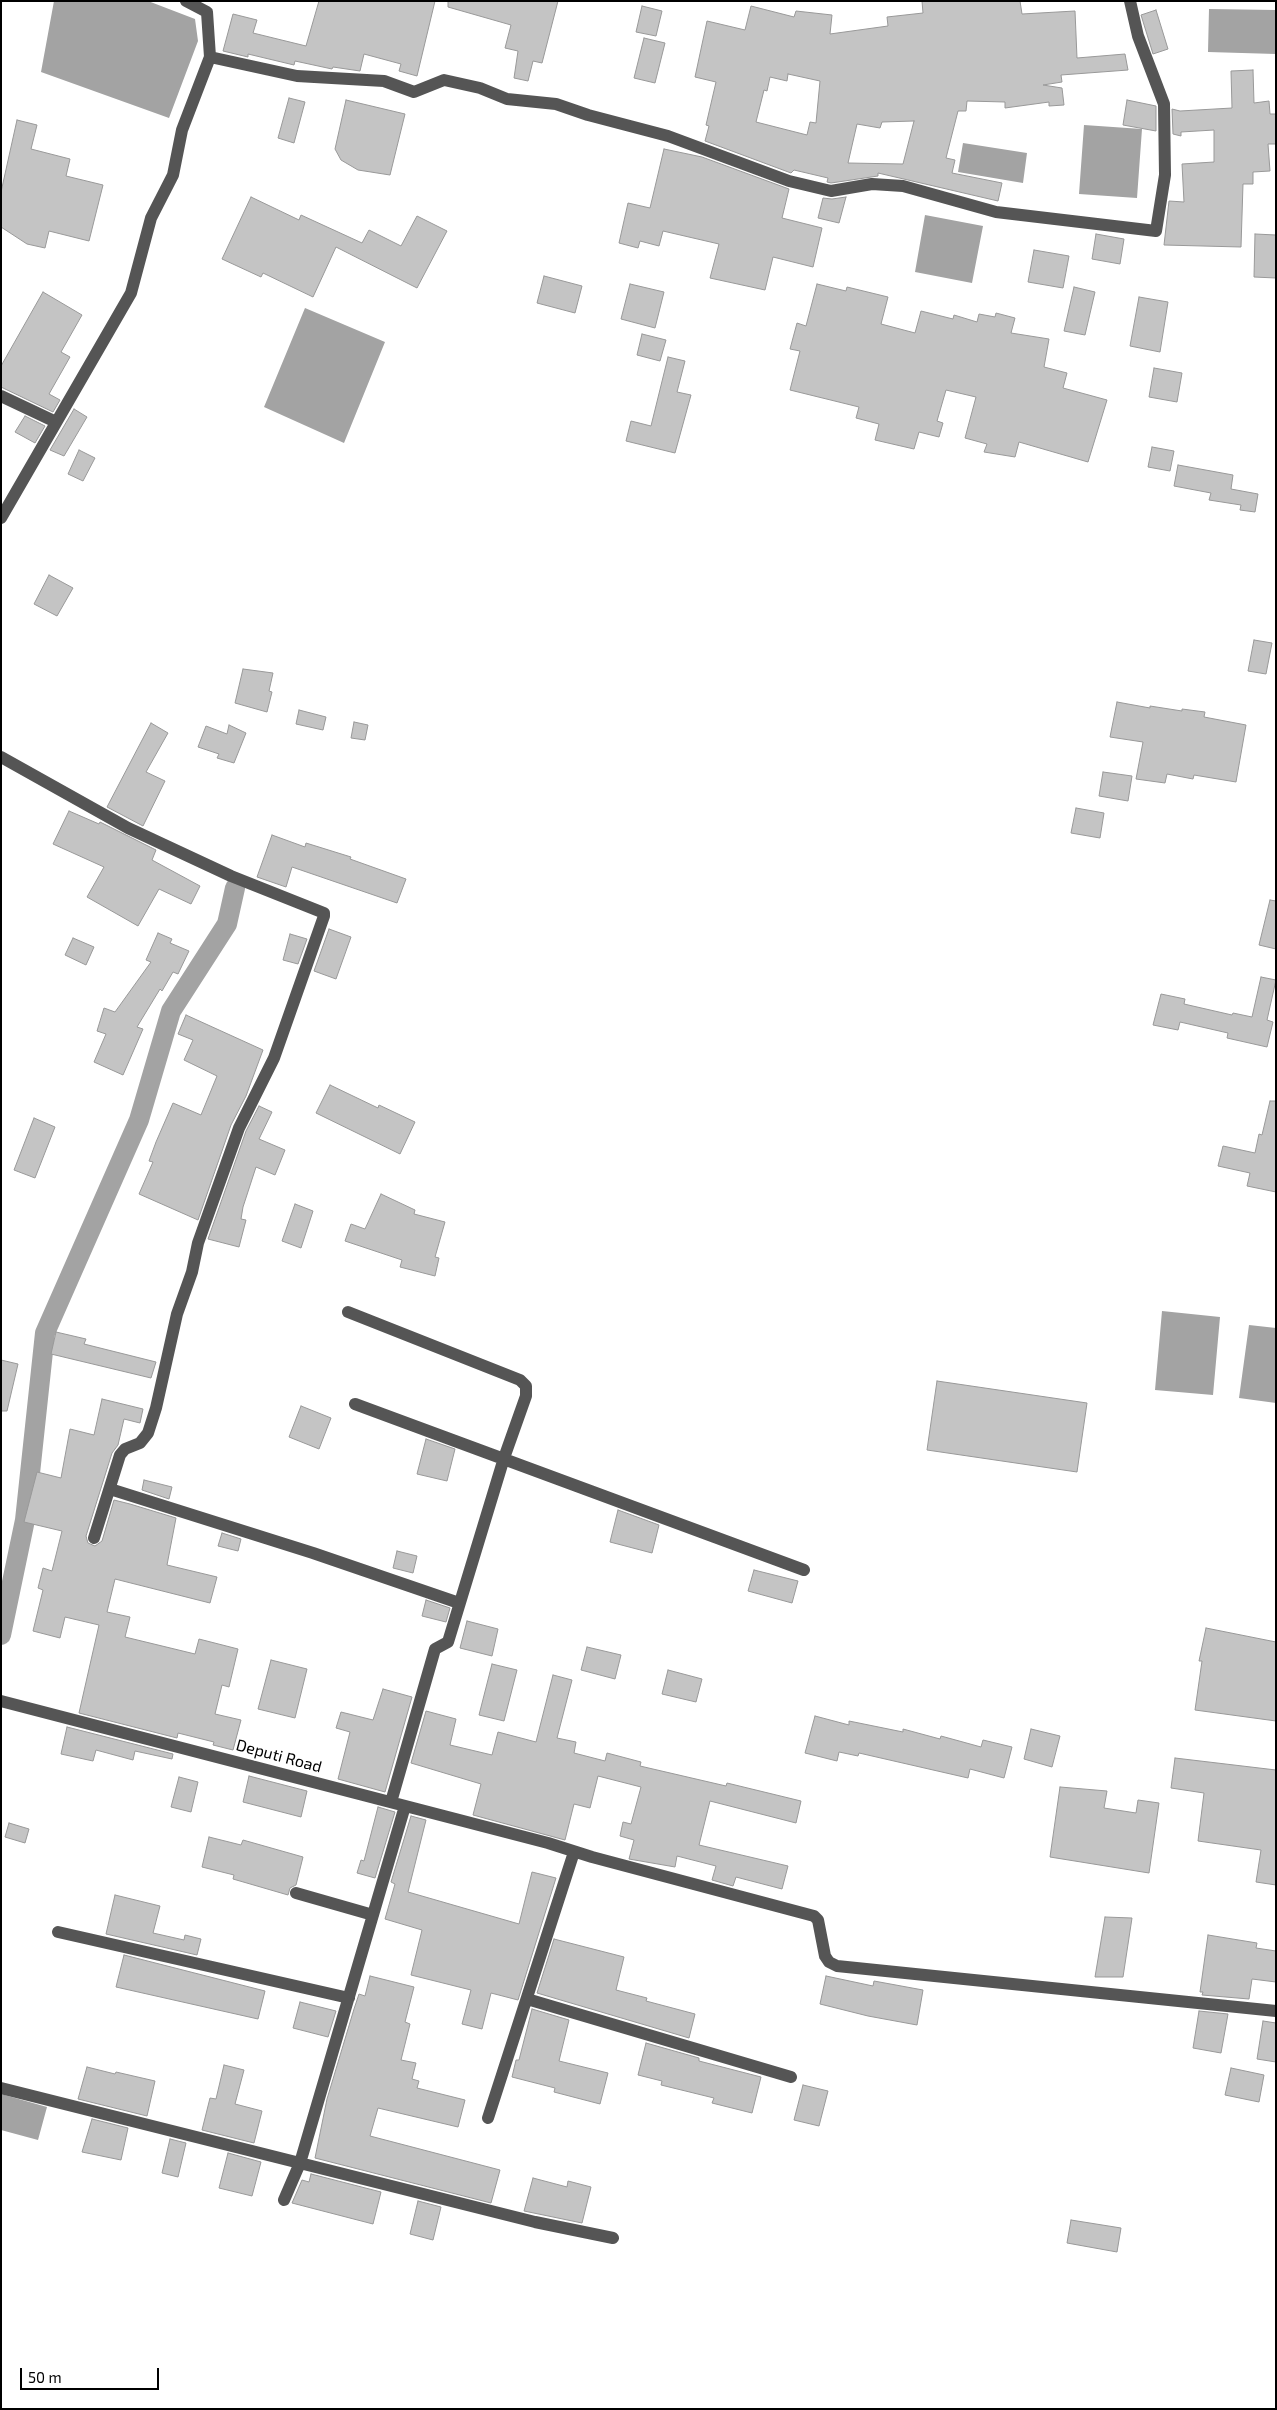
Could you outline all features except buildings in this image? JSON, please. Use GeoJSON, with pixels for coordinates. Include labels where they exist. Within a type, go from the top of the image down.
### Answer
{"type":"FeatureCollection","features":[{"type":"Feature","properties":{"kind":"street"},"geometry":{"type":"LineString","coordinates":[[1,518],[131,293],[151,218],[173,175],[182,130],[210,57],[207,12],[186,1]]}},
{"type":"Feature","properties":{"kind":"street"},"geometry":{"type":"LineString","coordinates":[[210,57],[297,76],[384,82],[414,92],[444,80],[480,88],[507,100],[556,104],[588,115],[668,136],[789,181],[831,192],[872,184],[903,186],[996,212],[1156,231],[1165,175],[1164,104],[1138,36],[1130,1]]}},
{"type":"Feature","properties":{"kind":"street"},"geometry":{"type":"LineString","coordinates":[[1,396],[56,422]]}},
{"type":"Feature","properties":{"kind":"street"},"geometry":{"type":"LineString","coordinates":[[1,757],[128,828],[231,876],[324,913],[274,1058],[239,1128],[198,1244],[192,1272],[177,1314],[156,1408],[148,1433],[140,1443],[125,1449],[120,1455],[110,1488],[105,1496],[94,1538]]}},
{"type":"Feature","properties":{"kind":"street"},"geometry":{"type":"LineString","coordinates":[[348,1312],[520,1380],[526,1386],[526,1396],[504,1458],[448,1642],[435,1650],[391,1802]]}},
{"type":"Feature","properties":{"kind":"street"},"geometry":{"type":"LineString","coordinates":[[355,1404],[804,1570]]}},
{"type":"Feature","properties":{"kind":"street"},"geometry":{"type":"LineString","coordinates":[[110,1488],[313,1553],[459,1603]]}},
{"type":"Feature","properties":{"kind":"street","name":"Deputi Road"},"geometry":{"type":"LineString","coordinates":[[1,1701],[548,1843],[574,1852],[814,1916],[818,1920],[825,1956],[837,1966],[1276,2011]]}},
{"type":"Feature","properties":{"kind":"street"},"geometry":{"type":"LineString","coordinates":[[284,2200],[300,2163],[405,1806]]}},
{"type":"Feature","properties":{"kind":"street"},"geometry":{"type":"LineString","coordinates":[[488,2118],[574,1852]]}},
{"type":"Feature","properties":{"kind":"street"},"geometry":{"type":"LineString","coordinates":[[296,1893],[373,1915]]}},
{"type":"Feature","properties":{"kind":"street"},"geometry":{"type":"LineString","coordinates":[[58,1932],[348,1998]]}},
{"type":"Feature","properties":{"kind":"street"},"geometry":{"type":"LineString","coordinates":[[527,1998],[791,2077]]}},
{"type":"Feature","properties":{"kind":"street"},"geometry":{"type":"LineString","coordinates":[[1,2088],[535,2222],[613,2238]]}},
{"type":"Feature","properties":{"kind":"shaded area"},"geometry":{"type":"Polygon","coordinates":[[[54,1],[148,1],[195,19],[198,41],[169,118],[41,72],[54,1]]]}},
{"type":"Feature","properties":{"kind":"shaded area"},"geometry":{"type":"Polygon","coordinates":[[[1209,9],[1276,10],[1276,54],[1208,52],[1209,9]]]}},
{"type":"Feature","properties":{"kind":"shaded area"},"geometry":{"type":"Polygon","coordinates":[[[1084,125],[1142,129],[1137,198],[1079,194],[1084,125]]]}},
{"type":"Feature","properties":{"kind":"shaded area"},"geometry":{"type":"Polygon","coordinates":[[[963,143],[1027,153],[1023,183],[958,172],[963,143]]]}},
{"type":"Feature","properties":{"kind":"shaded area"},"geometry":{"type":"Polygon","coordinates":[[[925,215],[983,226],[972,283],[915,272],[925,215]]]}},
{"type":"Feature","properties":{"kind":"shaded area"},"geometry":{"type":"Polygon","coordinates":[[[305,308],[385,342],[344,443],[264,407],[305,308]]]}},
{"type":"Feature","properties":{"kind":"shaded area"},"geometry":{"type":"Polygon","coordinates":[[[1162,1311],[1220,1317],[1213,1395],[1155,1390],[1162,1311]]]}},
{"type":"Feature","properties":{"kind":"shaded area"},"geometry":{"type":"Polygon","coordinates":[[[1249,1325],[1276,1328],[1276,1403],[1239,1398],[1249,1325]]]}},
{"type":"Feature","properties":{"kind":"shaded area"},"geometry":{"type":"Polygon","coordinates":[[[1,2094],[47,2107],[38,2140],[1,2130],[1,2094]]]}},
{"type":"Feature","properties":{"kind":"waterway"},"geometry":{"type":"LineString","coordinates":[[1,1635],[25,1520],[45,1333],[139,1120],[171,1011],[227,924],[235,888]]}}]}
